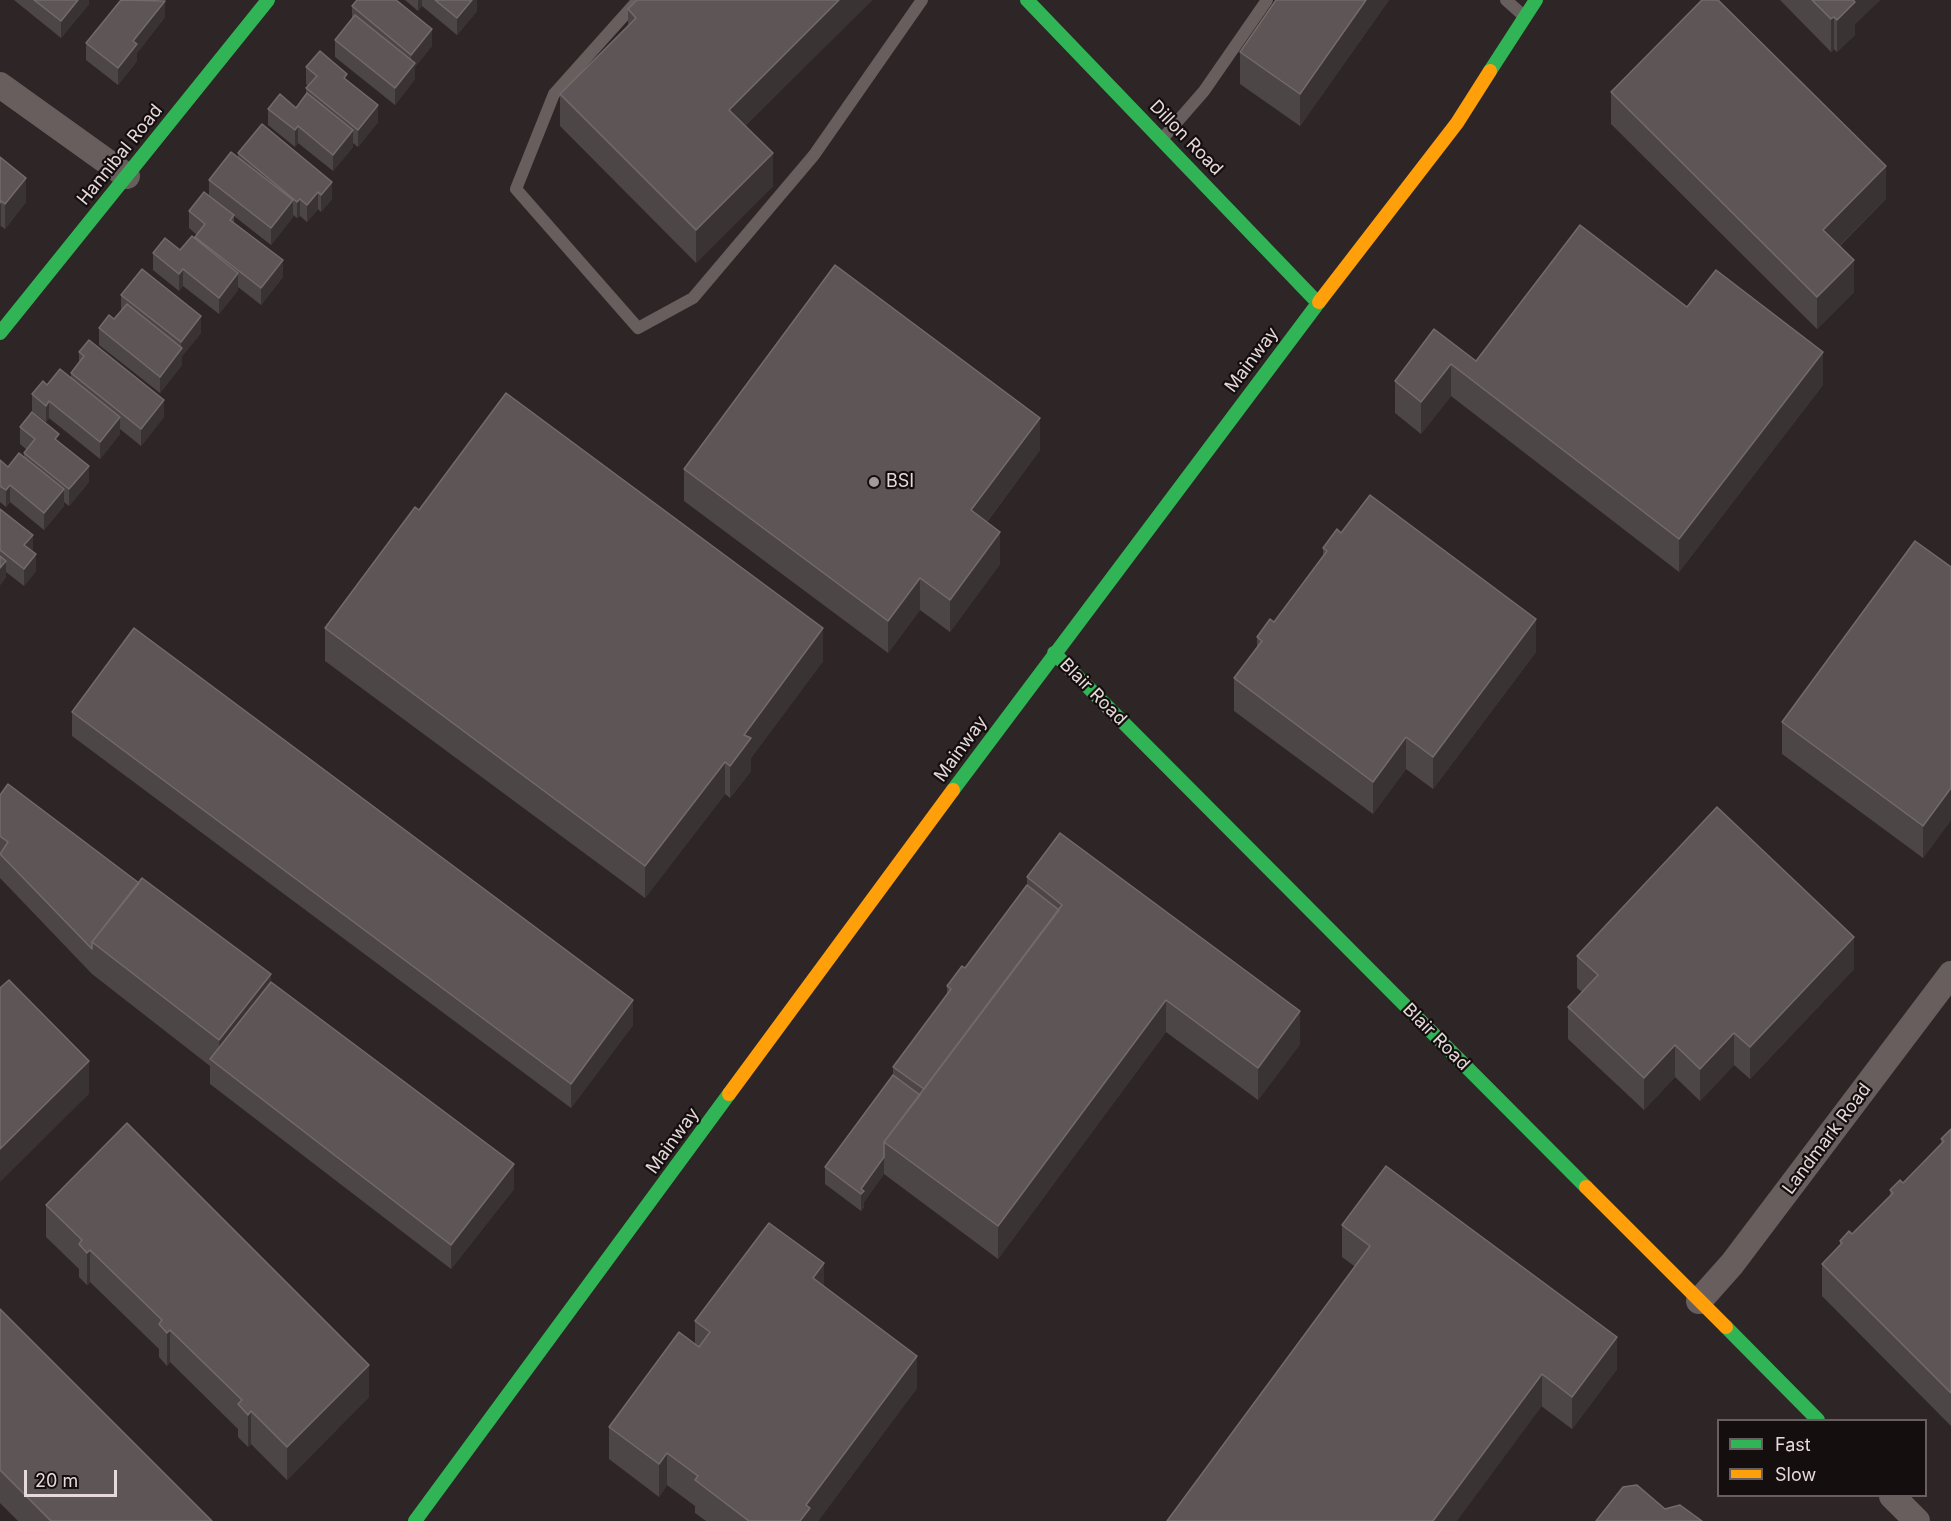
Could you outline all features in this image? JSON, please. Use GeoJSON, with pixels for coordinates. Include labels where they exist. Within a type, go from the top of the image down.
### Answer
{"type":"FeatureCollection","features":[{"type":"Feature","properties":{"kind":"street","name":"Hannibal Road"},"geometry":{"type":"LineString","coordinates":[[0,333],[268,0]]}},
{"type":"Feature","properties":{"kind":"street","name":"Dillon Road"},"geometry":{"type":"LineString","coordinates":[[1027,0],[1318,303]]}},
{"type":"Feature","properties":{"kind":"street","name":"Mainway"},"geometry":{"type":"LineString","coordinates":[[415,1521],[1054,653],[1457,123],[1536,0]]}},
{"type":"Feature","properties":{"kind":"street"},"geometry":{"type":"LineString","coordinates":[[0,85],[127,176]]}},
{"type":"Feature","properties":{"kind":"street","name":"Blair Road"},"geometry":{"type":"LineString","coordinates":[[1054,653],[1817,1419]]}},
{"type":"Feature","properties":{"kind":"street","name":"Landmark Road"},"geometry":{"type":"LineString","coordinates":[[1699,1301],[1732,1264],[1951,974]]}},
{"type":"Feature","properties":{"kind":"street"},"geometry":{"type":"LineString","coordinates":[[1893,1497],[1917,1521]]}},
{"type":"Feature","properties":{"kind":"lane"},"geometry":{"type":"LineString","coordinates":[[638,0],[554,94],[516,189],[638,328],[693,298],[813,155],[922,0]]}},
{"type":"Feature","properties":{"kind":"lane"},"geometry":{"type":"LineString","coordinates":[[1162,139],[1203,91],[1268,0]]}},
{"type":"Feature","properties":{"kind":"lane"},"geometry":{"type":"LineString","coordinates":[[1506,0],[1525,17]]}},
{"type":"Feature","properties":{"kind":"building"},"geometry":{"type":"Polygon","coordinates":[[[34,0],[78,0],[61,21],[34,0]]]}},
{"type":"Feature","properties":{"kind":"building"},"geometry":{"type":"Polygon","coordinates":[[[121,0],[165,1],[133,41],[137,44],[118,68],[86,43],[121,0]]]}},
{"type":"Feature","properties":{"kind":"building"},"geometry":{"type":"Polygon","coordinates":[[[357,0],[396,0],[432,29],[411,55],[352,6],[357,0]]]}},
{"type":"Feature","properties":{"kind":"building"},"geometry":{"type":"Polygon","coordinates":[[[435,0],[472,0],[457,18],[435,0]]]}},
{"type":"Feature","properties":{"kind":"building"},"geometry":{"type":"Polygon","coordinates":[[[637,0],[839,0],[729,110],[773,153],[696,230],[560,94],[636,18],[628,9],[637,0]]]}},
{"type":"Feature","properties":{"kind":"building"},"geometry":{"type":"Polygon","coordinates":[[[1276,0],[1366,0],[1300,94],[1240,52],[1276,0]]]}},
{"type":"Feature","properties":{"kind":"building"},"geometry":{"type":"Polygon","coordinates":[[[1702,0],[1718,0],[1886,166],[1823,230],[1854,260],[1817,297],[1611,92],[1702,0]]]}},
{"type":"Feature","properties":{"kind":"building"},"geometry":{"type":"Polygon","coordinates":[[[1812,0],[1853,0],[1855,2],[1837,20],[1834,17],[1831,19],[1812,0]]]}},
{"type":"Feature","properties":{"kind":"building"},"geometry":{"type":"Polygon","coordinates":[[[355,15],[415,63],[395,88],[335,40],[355,15]]]}},
{"type":"Feature","properties":{"kind":"building"},"geometry":{"type":"Polygon","coordinates":[[[320,51],[347,74],[344,78],[378,105],[358,130],[306,88],[317,76],[306,67],[320,51]]]}},
{"type":"Feature","properties":{"kind":"building"},"geometry":{"type":"Polygon","coordinates":[[[307,93],[353,130],[333,155],[298,126],[295,130],[268,109],[280,94],[296,108],[307,93]]]}},
{"type":"Feature","properties":{"kind":"building"},"geometry":{"type":"Polygon","coordinates":[[[262,124],[332,182],[321,195],[318,192],[307,205],[300,199],[297,202],[238,153],[262,124]]]}},
{"type":"Feature","properties":{"kind":"building"},"geometry":{"type":"Polygon","coordinates":[[[231,152],[293,200],[271,228],[209,180],[231,152]]]}},
{"type":"Feature","properties":{"kind":"building"},"geometry":{"type":"Polygon","coordinates":[[[0,157],[26,178],[5,204],[1,201],[0,203],[0,157]]]}},
{"type":"Feature","properties":{"kind":"building"},"geometry":{"type":"Polygon","coordinates":[[[204,192],[234,215],[230,220],[283,260],[261,288],[195,237],[205,224],[189,211],[204,192]]]}},
{"type":"Feature","properties":{"kind":"building"},"geometry":{"type":"Polygon","coordinates":[[[1580,225],[1687,307],[1716,270],[1823,352],[1679,539],[1451,364],[1421,402],[1395,381],[1434,329],[1476,361],[1580,225]]]}},
{"type":"Feature","properties":{"kind":"building"},"geometry":{"type":"Polygon","coordinates":[[[192,236],[238,273],[219,298],[183,269],[179,274],[153,253],[165,238],[180,250],[192,236]]]}},
{"type":"Feature","properties":{"kind":"building"},"geometry":{"type":"Polygon","coordinates":[[[835,265],[1040,418],[971,510],[1000,532],[950,600],[920,578],[888,621],[684,469],[835,265]]]}},
{"type":"Feature","properties":{"kind":"building"},"geometry":{"type":"Polygon","coordinates":[[[142,269],[201,316],[181,342],[121,295],[142,269]]]}},
{"type":"Feature","properties":{"kind":"building"},"geometry":{"type":"Polygon","coordinates":[[[127,304],[182,348],[160,377],[99,328],[109,315],[114,319],[127,304]]]}},
{"type":"Feature","properties":{"kind":"building"},"geometry":{"type":"Polygon","coordinates":[[[89,340],[164,400],[141,429],[71,373],[84,356],[79,352],[89,340]]]}},
{"type":"Feature","properties":{"kind":"building"},"geometry":{"type":"Polygon","coordinates":[[[60,369],[120,417],[100,442],[49,401],[46,406],[32,394],[43,381],[47,385],[60,369]]]}},
{"type":"Feature","properties":{"kind":"building"},"geometry":{"type":"Polygon","coordinates":[[[506,393],[823,628],[744,735],[751,738],[730,766],[725,762],[645,866],[325,628],[415,507],[419,510],[506,393]]]}},
{"type":"Feature","properties":{"kind":"building"},"geometry":{"type":"Polygon","coordinates":[[[32,412],[59,434],[55,439],[89,466],[69,489],[24,453],[35,439],[20,427],[32,412]]]}},
{"type":"Feature","properties":{"kind":"building"},"geometry":{"type":"Polygon","coordinates":[[[19,453],[64,489],[44,513],[10,485],[6,490],[0,486],[0,460],[8,467],[19,453]]]}},
{"type":"Feature","properties":{"kind":"building"},"geometry":{"type":"Polygon","coordinates":[[[1370,495],[1536,619],[1433,757],[1406,737],[1373,782],[1234,678],[1262,641],[1257,637],[1270,619],[1274,622],[1327,551],[1323,548],[1337,529],[1341,533],[1370,495]]]}},
{"type":"Feature","properties":{"kind":"building"},"geometry":{"type":"Polygon","coordinates":[[[0,509],[33,535],[24,545],[36,554],[24,569],[0,550],[0,509]]]}},
{"type":"Feature","properties":{"kind":"building"},"geometry":{"type":"Polygon","coordinates":[[[1915,541],[1951,567],[1951,788],[1923,826],[1782,722],[1915,541]]]}},
{"type":"Feature","properties":{"kind":"building"},"geometry":{"type":"Polygon","coordinates":[[[0,556],[6,561],[0,568],[0,556]]]}},
{"type":"Feature","properties":{"kind":"building"},"geometry":{"type":"Polygon","coordinates":[[[134,628],[633,1000],[571,1084],[72,712],[134,628]]]}},
{"type":"Feature","properties":{"kind":"building"},"geometry":{"type":"Polygon","coordinates":[[[8,784],[139,883],[92,942],[92,949],[0,854],[8,842],[0,836],[0,795],[8,784]]]}},
{"type":"Feature","properties":{"kind":"building"},"geometry":{"type":"Polygon","coordinates":[[[1717,807],[1854,937],[1750,1047],[1734,1033],[1700,1069],[1675,1045],[1644,1078],[1568,1007],[1598,975],[1577,956],[1717,807]]]}},
{"type":"Feature","properties":{"kind":"building"},"geometry":{"type":"Polygon","coordinates":[[[1060,833],[1300,1011],[1258,1068],[1166,1000],[998,1226],[884,1142],[1062,905],[1027,877],[1060,833]]]}},
{"type":"Feature","properties":{"kind":"building"},"geometry":{"type":"Polygon","coordinates":[[[142,878],[271,974],[219,1040],[92,942],[142,878]]]}},
{"type":"Feature","properties":{"kind":"building"},"geometry":{"type":"Polygon","coordinates":[[[1027,885],[1059,910],[924,1089],[893,1067],[951,989],[947,986],[962,966],[965,968],[1027,885]]]}},
{"type":"Feature","properties":{"kind":"building"},"geometry":{"type":"Polygon","coordinates":[[[9,980],[89,1061],[0,1149],[0,988],[9,980]]]}},
{"type":"Feature","properties":{"kind":"building"},"geometry":{"type":"Polygon","coordinates":[[[271,982],[514,1164],[451,1245],[210,1059],[271,982]]]}},
{"type":"Feature","properties":{"kind":"building"},"geometry":{"type":"Polygon","coordinates":[[[893,1075],[920,1095],[884,1142],[884,1157],[861,1189],[864,1191],[861,1194],[825,1167],[893,1075]]]}},
{"type":"Feature","properties":{"kind":"building"},"geometry":{"type":"Polygon","coordinates":[[[127,1123],[369,1365],[287,1447],[251,1411],[248,1415],[238,1404],[242,1400],[170,1330],[167,1333],[159,1324],[162,1320],[90,1250],[87,1253],[79,1244],[82,1240],[46,1205],[127,1123]]]}},
{"type":"Feature","properties":{"kind":"building"},"geometry":{"type":"Polygon","coordinates":[[[1951,1129],[1951,1393],[1822,1264],[1842,1243],[1840,1241],[1849,1231],[1852,1234],[1893,1193],[1890,1190],[1900,1180],[1903,1183],[1944,1141],[1941,1139],[1951,1129]]]}},
{"type":"Feature","properties":{"kind":"building"},"geometry":{"type":"Polygon","coordinates":[[[1386,1166],[1617,1337],[1572,1397],[1542,1374],[1433,1521],[1167,1521],[1370,1246],[1342,1225],[1386,1166]]]}},
{"type":"Feature","properties":{"kind":"building"},"geometry":{"type":"Polygon","coordinates":[[[769,1223],[824,1263],[813,1278],[917,1356],[806,1505],[810,1508],[800,1521],[749,1521],[695,1480],[698,1476],[667,1453],[659,1464],[609,1427],[679,1332],[699,1347],[710,1332],[695,1321],[769,1223]]]}},
{"type":"Feature","properties":{"kind":"building"},"geometry":{"type":"Polygon","coordinates":[[[0,1309],[212,1521],[51,1521],[0,1470],[0,1309]]]}},
{"type":"Feature","properties":{"kind":"building"},"geometry":{"type":"Polygon","coordinates":[[[1637,1485],[1665,1509],[1680,1505],[1702,1521],[1596,1521],[1623,1487],[1637,1485]]]}},
{"type":"Feature","properties":{"kind":"traffic: fast"},"geometry":{"type":"LineString","coordinates":[[0,333],[268,0]]}},
{"type":"Feature","properties":{"kind":"traffic: fast"},"geometry":{"type":"LineString","coordinates":[[1027,0],[1318,303]]}},
{"type":"Feature","properties":{"kind":"traffic: fast"},"geometry":{"type":"LineString","coordinates":[[1490,71],[1536,0]]}},
{"type":"Feature","properties":{"kind":"traffic: fast"},"geometry":{"type":"LineString","coordinates":[[953,790],[1319,302]]}},
{"type":"Feature","properties":{"kind":"traffic: fast"},"geometry":{"type":"LineString","coordinates":[[1054,653],[1586,1187]]}},
{"type":"Feature","properties":{"kind":"traffic: fast"},"geometry":{"type":"LineString","coordinates":[[415,1521],[729,1094]]}},
{"type":"Feature","properties":{"kind":"traffic: fast"},"geometry":{"type":"LineString","coordinates":[[1726,1327],[1817,1419]]}},
{"type":"Feature","properties":{"kind":"traffic: slow"},"geometry":{"type":"LineString","coordinates":[[1319,302],[1457,123],[1490,71]]}},
{"type":"Feature","properties":{"kind":"traffic: slow"},"geometry":{"type":"LineString","coordinates":[[729,1094],[953,790]]}},
{"type":"Feature","properties":{"kind":"traffic: slow"},"geometry":{"type":"LineString","coordinates":[[1586,1187],[1726,1327]]}},
{"type":"Feature","properties":{"kind":"place","name":"BSI"},"geometry":{"type":"Point","coordinates":[874,482]}}]}
